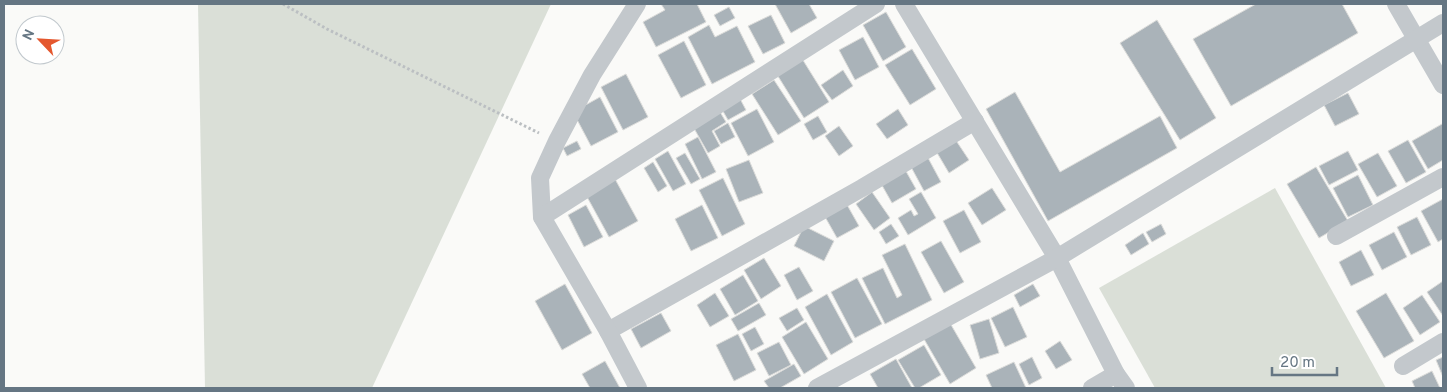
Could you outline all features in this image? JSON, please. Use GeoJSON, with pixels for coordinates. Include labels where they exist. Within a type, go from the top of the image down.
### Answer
{"type":"FeatureCollection","features":[{"type":"Feature","properties":{"kind":"street"},"geometry":{"type":"LineString","coordinates":[[637,4],[592,75],[540,178],[542,217],[608,331],[638,388]]}},
{"type":"Feature","properties":{"kind":"street"},"geometry":{"type":"LineString","coordinates":[[542,217],[876,4]]}},
{"type":"Feature","properties":{"kind":"street"},"geometry":{"type":"LineString","coordinates":[[904,4],[1057,258],[1121,381],[1092,388]]}},
{"type":"Feature","properties":{"kind":"street"},"geometry":{"type":"LineString","coordinates":[[1396,4],[1443,85]]}},
{"type":"Feature","properties":{"kind":"street"},"geometry":{"type":"LineString","coordinates":[[816,388],[1057,258],[1443,23]]}},
{"type":"Feature","properties":{"kind":"street"},"geometry":{"type":"LineString","coordinates":[[608,331],[862,188],[975,121]]}},
{"type":"Feature","properties":{"kind":"street"},"geometry":{"type":"LineString","coordinates":[[1336,236],[1443,177]]}},
{"type":"Feature","properties":{"kind":"street"},"geometry":{"type":"LineString","coordinates":[[1402,366],[1443,342]]}},
{"type":"Feature","properties":{"kind":"path"},"geometry":{"type":"LineString","coordinates":[[283,4],[327,29],[557,141]]}},
{"type":"Feature","properties":{"kind":"shaded area"},"geometry":{"type":"Polygon","coordinates":[[[198,4],[551,4],[372,388],[205,388],[198,4]]]}},
{"type":"Feature","properties":{"kind":"shaded area"},"geometry":{"type":"Polygon","coordinates":[[[1275,188],[1386,388],[1155,388],[1099,288],[1275,188]]]}},
{"type":"Feature","properties":{"kind":"building"},"geometry":{"type":"Polygon","coordinates":[[[661,4],[697,4],[706,22],[656,47],[643,22],[665,10],[661,4]]]}},
{"type":"Feature","properties":{"kind":"building"},"geometry":{"type":"Polygon","coordinates":[[[775,4],[809,4],[817,18],[791,33],[775,4]]]}},
{"type":"Feature","properties":{"kind":"building"},"geometry":{"type":"Polygon","coordinates":[[[1256,4],[1342,4],[1358,33],[1231,106],[1193,39],[1256,4]]]}},
{"type":"Feature","properties":{"kind":"building"},"geometry":{"type":"Polygon","coordinates":[[[729,7],[735,18],[720,26],[714,15],[729,7]]]}},
{"type":"Feature","properties":{"kind":"building"},"geometry":{"type":"Polygon","coordinates":[[[886,12],[906,47],[883,61],[863,25],[886,12]]]}},
{"type":"Feature","properties":{"kind":"building"},"geometry":{"type":"Polygon","coordinates":[[[771,15],[785,43],[763,54],[748,26],[771,15]]]}},
{"type":"Feature","properties":{"kind":"building"},"geometry":{"type":"Polygon","coordinates":[[[1157,20],[1216,118],[1180,140],[1120,43],[1157,20]]]}},
{"type":"Feature","properties":{"kind":"building"},"geometry":{"type":"Polygon","coordinates":[[[709,25],[715,37],[737,26],[755,62],[712,84],[688,37],[709,25]]]}},
{"type":"Feature","properties":{"kind":"building"},"geometry":{"type":"Polygon","coordinates":[[[863,37],[879,67],[855,80],[839,50],[863,37]]]}},
{"type":"Feature","properties":{"kind":"building"},"geometry":{"type":"Polygon","coordinates":[[[684,41],[706,85],[681,98],[658,55],[684,41]]]}},
{"type":"Feature","properties":{"kind":"building"},"geometry":{"type":"Polygon","coordinates":[[[912,49],[936,89],[910,105],[885,65],[912,49]]]}},
{"type":"Feature","properties":{"kind":"building"},"geometry":{"type":"Polygon","coordinates":[[[801,57],[829,102],[804,118],[776,73],[801,57]]]}},
{"type":"Feature","properties":{"kind":"building"},"geometry":{"type":"Polygon","coordinates":[[[843,70],[853,86],[832,100],[821,85],[843,70]]]}},
{"type":"Feature","properties":{"kind":"building"},"geometry":{"type":"Polygon","coordinates":[[[626,74],[648,117],[623,130],[601,87],[626,74]]]}},
{"type":"Feature","properties":{"kind":"building"},"geometry":{"type":"Polygon","coordinates":[[[774,80],[801,121],[778,135],[752,94],[774,80]]]}},
{"type":"Feature","properties":{"kind":"building"},"geometry":{"type":"Polygon","coordinates":[[[1015,92],[1060,172],[1160,116],[1177,148],[1048,221],[986,109],[1015,92]]]}},
{"type":"Feature","properties":{"kind":"building"},"geometry":{"type":"Polygon","coordinates":[[[1348,93],[1359,114],[1335,126],[1324,105],[1348,93]]]}},
{"type":"Feature","properties":{"kind":"building"},"geometry":{"type":"Polygon","coordinates":[[[738,95],[746,110],[728,120],[720,106],[738,95]]]}},
{"type":"Feature","properties":{"kind":"building"},"geometry":{"type":"Polygon","coordinates":[[[600,97],[618,132],[591,146],[573,112],[600,97]]]}},
{"type":"Feature","properties":{"kind":"building"},"geometry":{"type":"Polygon","coordinates":[[[717,107],[726,122],[712,131],[720,146],[708,153],[691,123],[717,107]]]}},
{"type":"Feature","properties":{"kind":"building"},"geometry":{"type":"Polygon","coordinates":[[[757,109],[774,142],[748,156],[731,123],[757,109]]]}},
{"type":"Feature","properties":{"kind":"building"},"geometry":{"type":"Polygon","coordinates":[[[898,109],[908,125],[887,139],[876,124],[898,109]]]}},
{"type":"Feature","properties":{"kind":"building"},"geometry":{"type":"Polygon","coordinates":[[[818,116],[827,132],[813,140],[804,124],[818,116]]]}},
{"type":"Feature","properties":{"kind":"building"},"geometry":{"type":"Polygon","coordinates":[[[728,123],[735,137],[721,144],[714,131],[728,123]]]}},
{"type":"Feature","properties":{"kind":"building"},"geometry":{"type":"Polygon","coordinates":[[[1442,124],[1443,160],[1428,169],[1412,141],[1442,124]]]}},
{"type":"Feature","properties":{"kind":"building"},"geometry":{"type":"Polygon","coordinates":[[[839,126],[853,146],[839,156],[825,136],[839,126]]]}},
{"type":"Feature","properties":{"kind":"building"},"geometry":{"type":"Polygon","coordinates":[[[698,137],[716,172],[702,179],[685,144],[698,137]]]}},
{"type":"Feature","properties":{"kind":"building"},"geometry":{"type":"Polygon","coordinates":[[[955,139],[969,160],[949,173],[936,151],[955,139]]]}},
{"type":"Feature","properties":{"kind":"building"},"geometry":{"type":"Polygon","coordinates":[[[1408,140],[1426,172],[1406,183],[1388,151],[1408,140]]]}},
{"type":"Feature","properties":{"kind":"building"},"geometry":{"type":"Polygon","coordinates":[[[577,141],[581,149],[567,156],[563,148],[577,141]]]}},
{"type":"Feature","properties":{"kind":"building"},"geometry":{"type":"Polygon","coordinates":[[[668,151],[686,184],[673,191],[655,159],[668,151]]]}},
{"type":"Feature","properties":{"kind":"building"},"geometry":{"type":"Polygon","coordinates":[[[1348,151],[1358,170],[1329,185],[1319,166],[1348,151]]]}},
{"type":"Feature","properties":{"kind":"building"},"geometry":{"type":"Polygon","coordinates":[[[685,153],[700,179],[691,184],[676,158],[685,153]]]}},
{"type":"Feature","properties":{"kind":"building"},"geometry":{"type":"Polygon","coordinates":[[[1378,153],[1397,186],[1377,197],[1358,164],[1378,153]]]}},
{"type":"Feature","properties":{"kind":"building"},"geometry":{"type":"Polygon","coordinates":[[[927,156],[941,182],[924,191],[910,165],[927,156]]]}},
{"type":"Feature","properties":{"kind":"building"},"geometry":{"type":"Polygon","coordinates":[[[749,160],[763,193],[739,202],[726,169],[749,160]]]}},
{"type":"Feature","properties":{"kind":"building"},"geometry":{"type":"Polygon","coordinates":[[[653,162],[667,186],[658,192],[644,168],[653,162]]]}},
{"type":"Feature","properties":{"kind":"building"},"geometry":{"type":"Polygon","coordinates":[[[903,166],[916,189],[892,203],[879,180],[903,166]]]}},
{"type":"Feature","properties":{"kind":"building"},"geometry":{"type":"Polygon","coordinates":[[[1316,167],[1348,221],[1319,238],[1287,184],[1316,167]]]}},
{"type":"Feature","properties":{"kind":"building"},"geometry":{"type":"Polygon","coordinates":[[[1358,175],[1373,205],[1348,217],[1333,188],[1358,175]]]}},
{"type":"Feature","properties":{"kind":"building"},"geometry":{"type":"Polygon","coordinates":[[[723,178],[745,224],[722,236],[699,190],[723,178]]]}},
{"type":"Feature","properties":{"kind":"building"},"geometry":{"type":"Polygon","coordinates":[[[615,179],[638,221],[609,237],[586,195],[615,179]]]}},
{"type":"Feature","properties":{"kind":"building"},"geometry":{"type":"Polygon","coordinates":[[[992,188],[1006,210],[982,225],[968,203],[992,188]]]}},
{"type":"Feature","properties":{"kind":"building"},"geometry":{"type":"Polygon","coordinates":[[[872,192],[890,218],[874,230],[856,204],[872,192]]]}},
{"type":"Feature","properties":{"kind":"building"},"geometry":{"type":"Polygon","coordinates":[[[921,192],[936,218],[908,235],[898,218],[911,210],[914,216],[918,214],[909,199],[921,192]]]}},
{"type":"Feature","properties":{"kind":"building"},"geometry":{"type":"Polygon","coordinates":[[[1443,199],[1443,239],[1438,242],[1421,211],[1443,199]]]}},
{"type":"Feature","properties":{"kind":"building"},"geometry":{"type":"Polygon","coordinates":[[[846,203],[859,226],[837,238],[824,215],[846,203]]]}},
{"type":"Feature","properties":{"kind":"building"},"geometry":{"type":"Polygon","coordinates":[[[586,205],[603,237],[584,247],[568,215],[586,205]]]}},
{"type":"Feature","properties":{"kind":"building"},"geometry":{"type":"Polygon","coordinates":[[[702,205],[718,238],[691,251],[675,219],[702,205]]]}},
{"type":"Feature","properties":{"kind":"building"},"geometry":{"type":"Polygon","coordinates":[[[964,210],[981,242],[960,253],[943,221],[964,210]]]}},
{"type":"Feature","properties":{"kind":"building"},"geometry":{"type":"Polygon","coordinates":[[[1417,217],[1431,245],[1411,255],[1397,227],[1417,217]]]}},
{"type":"Feature","properties":{"kind":"building"},"geometry":{"type":"Polygon","coordinates":[[[891,224],[899,236],[886,244],[879,232],[891,224]]]}},
{"type":"Feature","properties":{"kind":"building"},"geometry":{"type":"Polygon","coordinates":[[[1161,224],[1166,234],[1152,242],[1146,232],[1161,224]]]}},
{"type":"Feature","properties":{"kind":"building"},"geometry":{"type":"Polygon","coordinates":[[[804,226],[834,241],[824,261],[794,246],[804,226]]]}},
{"type":"Feature","properties":{"kind":"building"},"geometry":{"type":"Polygon","coordinates":[[[1394,232],[1407,257],[1382,270],[1369,245],[1394,232]]]}},
{"type":"Feature","properties":{"kind":"building"},"geometry":{"type":"Polygon","coordinates":[[[1143,233],[1149,244],[1131,255],[1125,245],[1143,233]]]}},
{"type":"Feature","properties":{"kind":"building"},"geometry":{"type":"Polygon","coordinates":[[[941,241],[964,282],[944,293],[921,252],[941,241]]]}},
{"type":"Feature","properties":{"kind":"building"},"geometry":{"type":"Polygon","coordinates":[[[905,244],[932,300],[885,324],[862,278],[883,268],[897,298],[902,295],[882,255],[905,244]]]}},
{"type":"Feature","properties":{"kind":"building"},"geometry":{"type":"Polygon","coordinates":[[[1361,250],[1374,275],[1351,286],[1339,262],[1361,250]]]}},
{"type":"Feature","properties":{"kind":"building"},"geometry":{"type":"Polygon","coordinates":[[[764,258],[781,286],[761,299],[744,270],[764,258]]]}},
{"type":"Feature","properties":{"kind":"building"},"geometry":{"type":"Polygon","coordinates":[[[799,267],[813,291],[797,300],[784,275],[799,267]]]}},
{"type":"Feature","properties":{"kind":"building"},"geometry":{"type":"Polygon","coordinates":[[[743,275],[758,301],[735,315],[720,289],[743,275]]]}},
{"type":"Feature","properties":{"kind":"building"},"geometry":{"type":"Polygon","coordinates":[[[857,278],[882,324],[855,338],[831,292],[857,278]]]}},
{"type":"Feature","properties":{"kind":"building"},"geometry":{"type":"Polygon","coordinates":[[[1443,281],[1443,316],[1427,292],[1443,281]]]}},
{"type":"Feature","properties":{"kind":"building"},"geometry":{"type":"Polygon","coordinates":[[[565,284],[592,333],[562,350],[535,301],[565,284]]]}},
{"type":"Feature","properties":{"kind":"building"},"geometry":{"type":"Polygon","coordinates":[[[1033,284],[1040,296],[1020,307],[1014,295],[1033,284]]]}},
{"type":"Feature","properties":{"kind":"building"},"geometry":{"type":"Polygon","coordinates":[[[715,293],[729,316],[710,327],[697,305],[715,293]]]}},
{"type":"Feature","properties":{"kind":"building"},"geometry":{"type":"Polygon","coordinates":[[[1386,293],[1414,341],[1384,358],[1356,311],[1386,293]]]}},
{"type":"Feature","properties":{"kind":"building"},"geometry":{"type":"Polygon","coordinates":[[[827,294],[853,342],[831,355],[805,307],[827,294]]]}},
{"type":"Feature","properties":{"kind":"building"},"geometry":{"type":"Polygon","coordinates":[[[1422,295],[1440,322],[1420,335],[1403,308],[1422,295]]]}},
{"type":"Feature","properties":{"kind":"building"},"geometry":{"type":"Polygon","coordinates":[[[759,303],[766,315],[738,331],[731,319],[759,303]]]}},
{"type":"Feature","properties":{"kind":"building"},"geometry":{"type":"Polygon","coordinates":[[[1013,307],[1027,337],[1005,347],[991,318],[1013,307]]]}},
{"type":"Feature","properties":{"kind":"building"},"geometry":{"type":"Polygon","coordinates":[[[797,308],[804,320],[787,331],[779,318],[797,308]]]}},
{"type":"Feature","properties":{"kind":"building"},"geometry":{"type":"Polygon","coordinates":[[[661,313],[671,331],[641,348],[631,329],[661,313]]]}},
{"type":"Feature","properties":{"kind":"building"},"geometry":{"type":"Polygon","coordinates":[[[989,319],[999,353],[980,359],[970,325],[989,319]]]}},
{"type":"Feature","properties":{"kind":"building"},"geometry":{"type":"Polygon","coordinates":[[[806,322],[828,359],[804,374],[782,337],[806,322]]]}},
{"type":"Feature","properties":{"kind":"building"},"geometry":{"type":"Polygon","coordinates":[[[950,323],[976,368],[950,384],[924,339],[950,323]]]}},
{"type":"Feature","properties":{"kind":"building"},"geometry":{"type":"Polygon","coordinates":[[[755,327],[764,344],[751,351],[742,334],[755,327]]]}},
{"type":"Feature","properties":{"kind":"building"},"geometry":{"type":"Polygon","coordinates":[[[738,334],[756,370],[734,381],[716,345],[738,334]]]}},
{"type":"Feature","properties":{"kind":"building"},"geometry":{"type":"Polygon","coordinates":[[[1060,341],[1072,360],[1056,369],[1045,351],[1060,341]]]}},
{"type":"Feature","properties":{"kind":"building"},"geometry":{"type":"Polygon","coordinates":[[[779,342],[791,365],[769,376],[757,353],[779,342]]]}},
{"type":"Feature","properties":{"kind":"building"},"geometry":{"type":"Polygon","coordinates":[[[924,345],[941,375],[919,388],[915,388],[898,360],[924,345]]]}},
{"type":"Feature","properties":{"kind":"building"},"geometry":{"type":"Polygon","coordinates":[[[1032,357],[1042,378],[1029,385],[1019,364],[1032,357]]]}},
{"type":"Feature","properties":{"kind":"building"},"geometry":{"type":"Polygon","coordinates":[[[1443,357],[1443,377],[1436,360],[1443,357]]]}},
{"type":"Feature","properties":{"kind":"building"},"geometry":{"type":"Polygon","coordinates":[[[896,359],[912,388],[878,388],[870,374],[896,359]]]}},
{"type":"Feature","properties":{"kind":"building"},"geometry":{"type":"Polygon","coordinates":[[[605,361],[620,388],[590,388],[582,374],[605,361]]]}},
{"type":"Feature","properties":{"kind":"building"},"geometry":{"type":"Polygon","coordinates":[[[1014,362],[1026,388],[992,388],[986,375],[1014,362]]]}},
{"type":"Feature","properties":{"kind":"building"},"geometry":{"type":"Polygon","coordinates":[[[794,364],[801,376],[780,388],[769,388],[764,381],[794,364]]]}},
{"type":"Feature","properties":{"kind":"building"},"geometry":{"type":"Polygon","coordinates":[[[1432,371],[1440,388],[1415,388],[1412,381],[1432,371]]]}}]}
